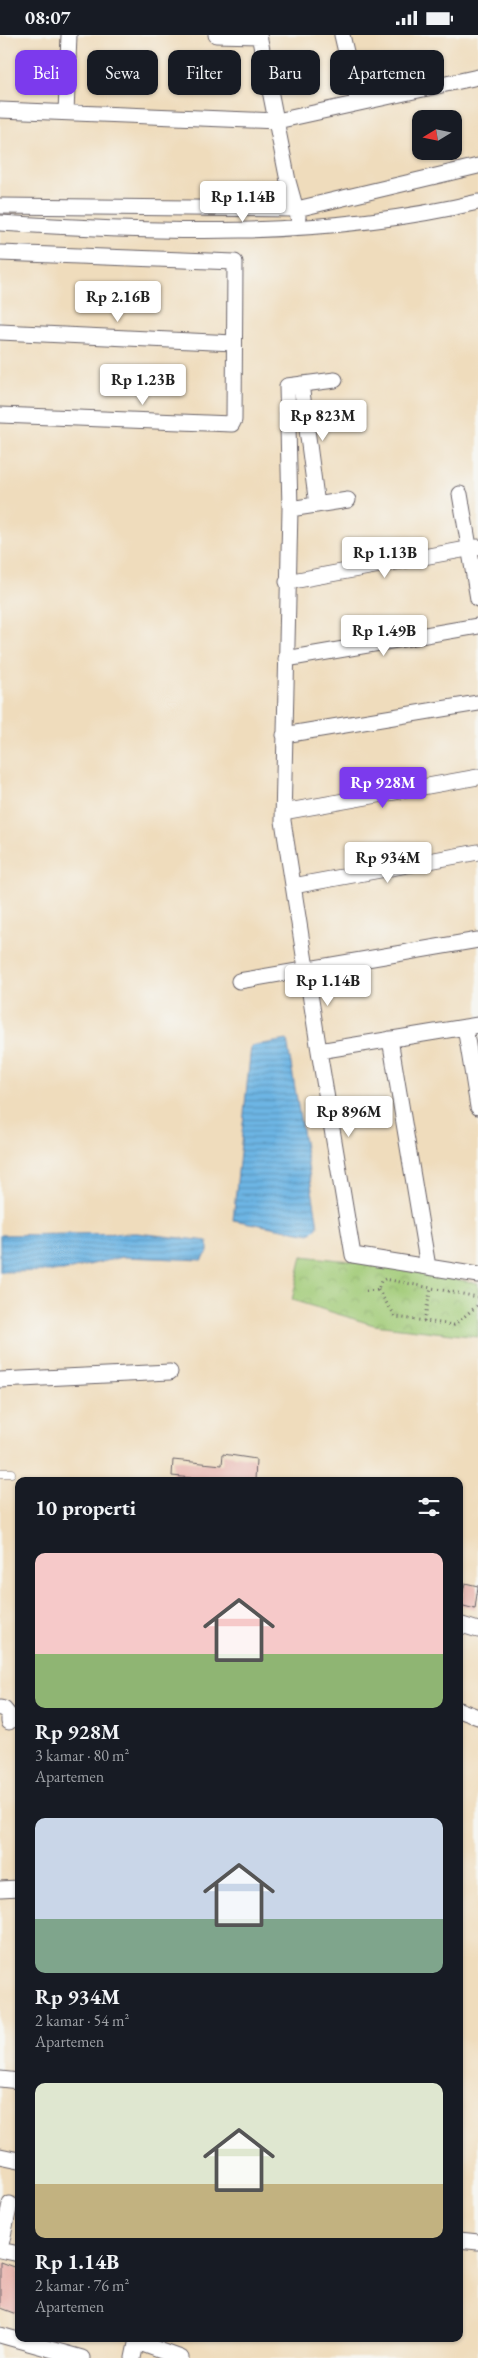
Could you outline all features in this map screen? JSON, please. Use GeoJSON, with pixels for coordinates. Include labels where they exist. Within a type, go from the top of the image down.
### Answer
{"type":"FeatureCollection","features":[{"type":"Feature","properties":{"kind":"street"},"geometry":{"type":"LineString","coordinates":[[66,113],[69,35]]}},
{"type":"Feature","properties":{"kind":"street"},"geometry":{"type":"LineString","coordinates":[[216,35],[259,36],[288,181],[300,228]]}},
{"type":"Feature","properties":{"kind":"street"},"geometry":{"type":"LineString","coordinates":[[342,35],[358,103]]}},
{"type":"Feature","properties":{"kind":"street"},"geometry":{"type":"LineString","coordinates":[[0,110],[277,121],[478,77]]}},
{"type":"Feature","properties":{"kind":"street"},"geometry":{"type":"LineString","coordinates":[[0,205],[296,209],[478,166]]}},
{"type":"Feature","properties":{"kind":"street"},"geometry":{"type":"LineString","coordinates":[[0,223],[145,232],[300,228],[385,220],[478,202]]}},
{"type":"Feature","properties":{"kind":"street"},"geometry":{"type":"LineString","coordinates":[[0,253],[235,262],[234,420],[229,425],[0,415]]}},
{"type":"Feature","properties":{"kind":"street"},"geometry":{"type":"LineString","coordinates":[[0,332],[234,343]]}},
{"type":"Feature","properties":{"kind":"street"},"geometry":{"type":"LineString","coordinates":[[335,380],[286,386],[290,509],[283,812],[319,1051],[353,1255],[478,1275]]}},
{"type":"Feature","properties":{"kind":"street"},"geometry":{"type":"LineString","coordinates":[[301,384],[317,505]]}},
{"type":"Feature","properties":{"kind":"street"},"geometry":{"type":"LineString","coordinates":[[460,494],[474,548],[478,599]]}},
{"type":"Feature","properties":{"kind":"street"},"geometry":{"type":"LineString","coordinates":[[290,509],[348,499]]}},
{"type":"Feature","properties":{"kind":"street"},"geometry":{"type":"LineString","coordinates":[[288,582],[474,548]]}},
{"type":"Feature","properties":{"kind":"street"},"geometry":{"type":"LineString","coordinates":[[286,659],[478,626]]}},
{"type":"Feature","properties":{"kind":"street"},"geometry":{"type":"LineString","coordinates":[[284,735],[478,703]]}},
{"type":"Feature","properties":{"kind":"street"},"geometry":{"type":"LineString","coordinates":[[283,812],[478,777]]}},
{"type":"Feature","properties":{"kind":"street"},"geometry":{"type":"LineString","coordinates":[[293,886],[478,852]]}},
{"type":"Feature","properties":{"kind":"street"},"geometry":{"type":"LineString","coordinates":[[239,981],[478,939]]}},
{"type":"Feature","properties":{"kind":"street"},"geometry":{"type":"LineString","coordinates":[[319,1051],[472,1026],[478,1107]]}},
{"type":"Feature","properties":{"kind":"street"},"geometry":{"type":"LineString","coordinates":[[390,1039],[432,1268]]}},
{"type":"Feature","properties":{"kind":"street"},"geometry":{"type":"LineString","coordinates":[[0,1380],[170,1372]]}},
{"type":"Feature","properties":{"kind":"street"},"geometry":{"type":"LineString","coordinates":[[463,1625],[478,1630]]}},
{"type":"Feature","properties":{"kind":"street"},"geometry":{"type":"LineString","coordinates":[[0,1708],[4,1709],[9,1715],[9,1722]]}},
{"type":"Feature","properties":{"kind":"street"},"geometry":{"type":"LineString","coordinates":[[463,1711],[478,1717]]}},
{"type":"Feature","properties":{"kind":"street"},"geometry":{"type":"LineString","coordinates":[[0,1889],[15,1888]]}},
{"type":"Feature","properties":{"kind":"street"},"geometry":{"type":"LineString","coordinates":[[0,2079],[15,2081]]}},
{"type":"Feature","properties":{"kind":"street"},"geometry":{"type":"LineString","coordinates":[[0,2156],[15,2159]]}},
{"type":"Feature","properties":{"kind":"street"},"geometry":{"type":"LineString","coordinates":[[10,2204],[0,2249],[15,2254]]}},
{"type":"Feature","properties":{"kind":"street"},"geometry":{"type":"LineString","coordinates":[[463,2240],[478,2242]]}},
{"type":"Feature","properties":{"kind":"street"},"geometry":{"type":"LineString","coordinates":[[0,2335],[15,2339]]}},
{"type":"Feature","properties":{"kind":"street"},"geometry":{"type":"LineString","coordinates":[[25,2342],[82,2358]]}},
{"type":"Feature","properties":{"kind":"street"},"geometry":{"type":"LineString","coordinates":[[133,2358],[137,2342]]}},
{"type":"Feature","properties":{"kind":"street"},"geometry":{"type":"LineString","coordinates":[[142,2342],[181,2358]]}},
{"type":"Feature","properties":{"kind":"lane"},"geometry":{"type":"LineString","coordinates":[[0,1473],[11,1473]]}},
{"type":"Feature","properties":{"kind":"path"},"geometry":{"type":"LineString","coordinates":[[424,1321],[431,1288],[432,1268]]}},
{"type":"Feature","properties":{"kind":"path"},"geometry":{"type":"LineString","coordinates":[[478,1297],[385,1279],[380,1281],[378,1290],[396,1317],[454,1325],[478,1305]]}},
{"type":"Feature","properties":{"kind":"path"},"geometry":{"type":"LineString","coordinates":[[366,1291],[378,1290]]}},
{"type":"Feature","properties":{"kind":"green space"},"geometry":{"type":"Polygon","coordinates":[[[302,1256],[359,1262],[478,1283],[478,1337],[374,1325],[292,1300],[302,1256]]]}},
{"type":"Feature","properties":{"kind":"water"},"geometry":{"type":"Polygon","coordinates":[[[287,1040],[318,1226],[310,1234],[233,1220],[251,1046],[287,1040]]]}},
{"type":"Feature","properties":{"kind":"water"},"geometry":{"type":"Polygon","coordinates":[[[137,1233],[208,1241],[208,1252],[202,1260],[123,1257],[63,1271],[0,1272],[0,1235],[137,1233]]]}},
{"type":"Feature","properties":{"kind":"building"},"geometry":{"type":"Polygon","coordinates":[[[223,1454],[256,1459],[255,1477],[172,1476],[173,1460],[222,1465],[223,1454]]]}},
{"type":"Feature","properties":{"kind":"building"},"geometry":{"type":"Polygon","coordinates":[[[465,1583],[478,1586],[475,1609],[463,1606],[465,1583]]]}},
{"type":"Feature","properties":{"kind":"building"},"geometry":{"type":"Polygon","coordinates":[[[0,2262],[15,2268],[15,2314],[0,2308],[0,2262]]]}}]}
